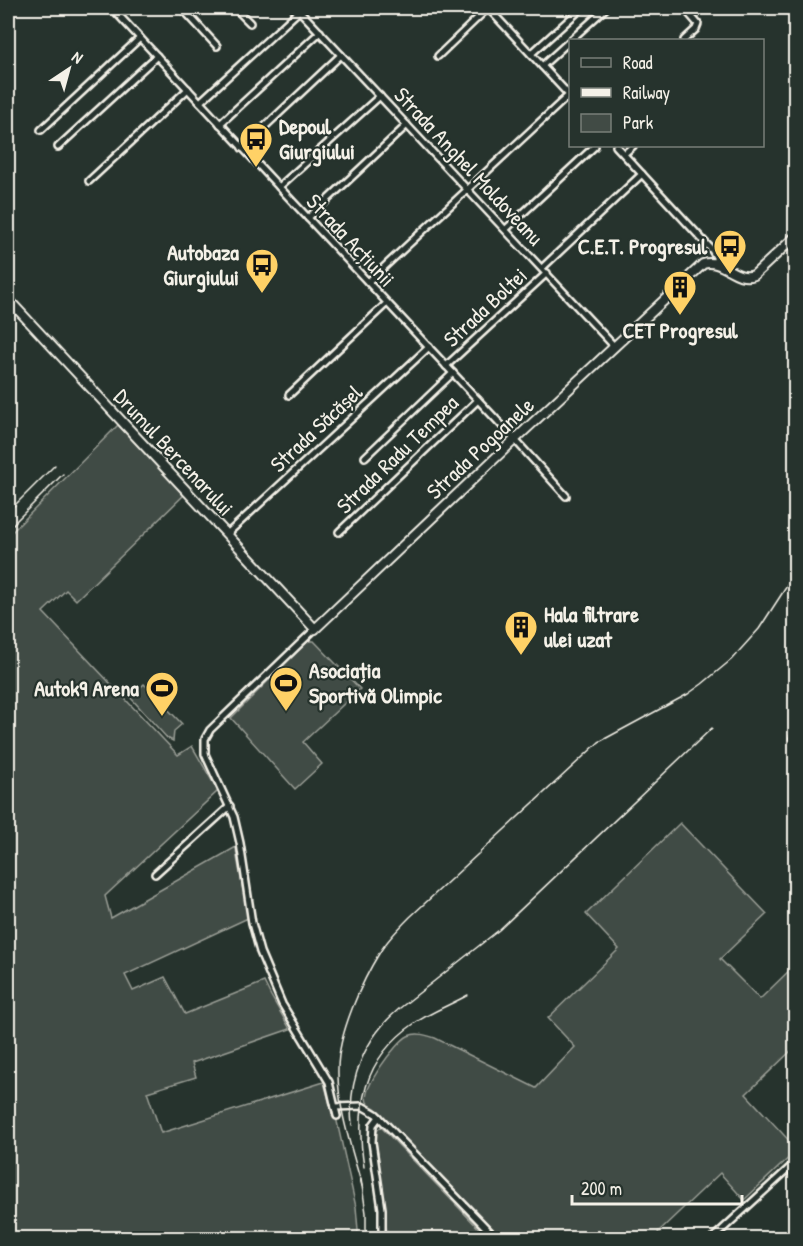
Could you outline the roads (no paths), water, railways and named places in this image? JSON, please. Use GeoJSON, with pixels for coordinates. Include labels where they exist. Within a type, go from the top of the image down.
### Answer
{"type":"FeatureCollection","features":[{"type":"Feature","properties":{"kind":"street","name":"Strada Acțiunii"},"geometry":{"type":"LineString","coordinates":[[112,8],[566,496]]}},
{"type":"Feature","properties":{"kind":"street"},"geometry":{"type":"LineString","coordinates":[[117,13],[123,8]]}},
{"type":"Feature","properties":{"kind":"street"},"geometry":{"type":"LineString","coordinates":[[182,8],[217,46]]}},
{"type":"Feature","properties":{"kind":"street"},"geometry":{"type":"LineString","coordinates":[[235,8],[250,23]]}},
{"type":"Feature","properties":{"kind":"street"},"geometry":{"type":"LineString","coordinates":[[438,56],[488,8],[569,95]]}},
{"type":"Feature","properties":{"kind":"street"},"geometry":{"type":"LineString","coordinates":[[531,54],[582,8]]}},
{"type":"Feature","properties":{"kind":"street"},"geometry":{"type":"LineString","coordinates":[[572,39],[606,8]]}},
{"type":"Feature","properties":{"kind":"street"},"geometry":{"type":"LineString","coordinates":[[684,8],[698,24],[685,39]]}},
{"type":"Feature","properties":{"kind":"street"},"geometry":{"type":"LineString","coordinates":[[200,102],[299,9]]}},
{"type":"Feature","properties":{"kind":"street","name":"Strada Anghel Moldoveanu"},"geometry":{"type":"LineString","coordinates":[[299,9],[615,347]]}},
{"type":"Feature","properties":{"kind":"street"},"geometry":{"type":"LineString","coordinates":[[220,124],[320,32]]}},
{"type":"Feature","properties":{"kind":"street"},"geometry":{"type":"LineString","coordinates":[[41,130],[140,38]]}},
{"type":"Feature","properties":{"kind":"street"},"geometry":{"type":"LineString","coordinates":[[542,66],[569,42]]}},
{"type":"Feature","properties":{"kind":"street"},"geometry":{"type":"LineString","coordinates":[[242,148],[341,55]]}},
{"type":"Feature","properties":{"kind":"street"},"geometry":{"type":"LineString","coordinates":[[58,147],[157,56]]}},
{"type":"Feature","properties":{"kind":"street"},"geometry":{"type":"LineString","coordinates":[[89,181],[188,89]]}},
{"type":"Feature","properties":{"kind":"street"},"geometry":{"type":"LineString","coordinates":[[279,187],[380,96]]}},
{"type":"Feature","properties":{"kind":"street"},"geometry":{"type":"LineString","coordinates":[[368,282],[569,97]]}},
{"type":"Feature","properties":{"kind":"street"},"geometry":{"type":"LineString","coordinates":[[308,218],[407,125]]}},
{"type":"Feature","properties":{"kind":"street"},"geometry":{"type":"LineString","coordinates":[[506,229],[594,147]]}},
{"type":"Feature","properties":{"kind":"street"},"geometry":{"type":"LineString","coordinates":[[617,147],[712,250],[716,262],[740,275],[749,277],[754,275],[795,236]]}},
{"type":"Feature","properties":{"kind":"street"},"geometry":{"type":"LineString","coordinates":[[624,154],[632,147]]}},
{"type":"Feature","properties":{"kind":"street","name":"Strada Boltei"},"geometry":{"type":"LineString","coordinates":[[446,366],[642,174]]}},
{"type":"Feature","properties":{"kind":"street","name":"Strada Pogoanele"},"geometry":{"type":"LineString","coordinates":[[230,806],[205,754],[205,739],[210,730],[703,264],[716,262]]}},
{"type":"Feature","properties":{"kind":"street","name":"Drumul Bercenarului"},"geometry":{"type":"LineString","coordinates":[[8,299],[315,629]]}},
{"type":"Feature","properties":{"kind":"street"},"geometry":{"type":"LineString","coordinates":[[289,395],[387,303]]}},
{"type":"Feature","properties":{"kind":"street","name":"Strada Săcășel"},"geometry":{"type":"LineString","coordinates":[[226,534],[429,347]]}},
{"type":"Feature","properties":{"kind":"street"},"geometry":{"type":"LineString","coordinates":[[364,457],[453,373]]}},
{"type":"Feature","properties":{"kind":"street","name":"Strada Radu Tempea"},"geometry":{"type":"LineString","coordinates":[[339,532],[478,400]]}},
{"type":"Feature","properties":{"kind":"street"},"geometry":{"type":"LineString","coordinates":[[155,874],[230,806],[239,838],[250,914],[260,952],[282,1004],[329,1082],[337,1116]]}},
{"type":"Feature","properties":{"kind":"street"},"geometry":{"type":"LineString","coordinates":[[335,1107],[359,1106],[379,1117],[496,1239]]}},
{"type":"Feature","properties":{"kind":"street"},"geometry":{"type":"LineString","coordinates":[[379,1117],[373,1125],[372,1142],[382,1209],[382,1239]]}},
{"type":"Feature","properties":{"kind":"street"},"geometry":{"type":"LineString","coordinates":[[713,1239],[795,1162]]}},
{"type":"Feature","properties":{"kind":"railway"},"geometry":{"type":"LineString","coordinates":[[8,512],[55,465]]}},
{"type":"Feature","properties":{"kind":"railway"},"geometry":{"type":"LineString","coordinates":[[8,529],[63,474]]}},
{"type":"Feature","properties":{"kind":"railway"},"geometry":{"type":"LineString","coordinates":[[362,1186],[340,1098],[339,1055],[352,1008],[383,947],[410,917],[599,742],[688,694],[731,660],[759,629],[796,572]]}},
{"type":"Feature","properties":{"kind":"railway"},"geometry":{"type":"LineString","coordinates":[[352,1125],[352,1092],[356,1076],[361,1060],[377,1032],[400,1008],[499,930],[712,728]]}},
{"type":"Feature","properties":{"kind":"railway"},"geometry":{"type":"LineString","coordinates":[[364,1167],[361,1145],[362,1105],[366,1086],[383,1052],[415,1023],[468,995]]}},
{"type":"Feature","properties":{"kind":"railway"},"geometry":{"type":"LineString","coordinates":[[361,1179],[366,1213],[366,1238]]}},
{"type":"Feature","properties":{"kind":"place","name":"Depoul Giurgiului"},"geometry":{"type":"Point","coordinates":[256,168]}},
{"type":"Feature","properties":{"kind":"place","name":"C.E.T. Progresul"},"geometry":{"type":"Point","coordinates":[730,275]}},
{"type":"Feature","properties":{"kind":"place","name":"Autobaza Giurgiului"},"geometry":{"type":"Point","coordinates":[262,294]}},
{"type":"Feature","properties":{"kind":"place","name":"CET Progresul"},"geometry":{"type":"Point","coordinates":[680,316]}},
{"type":"Feature","properties":{"kind":"place","name":"Hala filtrare ulei uzat"},"geometry":{"type":"Point","coordinates":[521,656]}},
{"type":"Feature","properties":{"kind":"place","name":"Asociația Sportivă Olimpic"},"geometry":{"type":"Point","coordinates":[286,712]}},
{"type":"Feature","properties":{"kind":"place","name":"Autok9 Arena"},"geometry":{"type":"Point","coordinates":[162,717]}}]}
